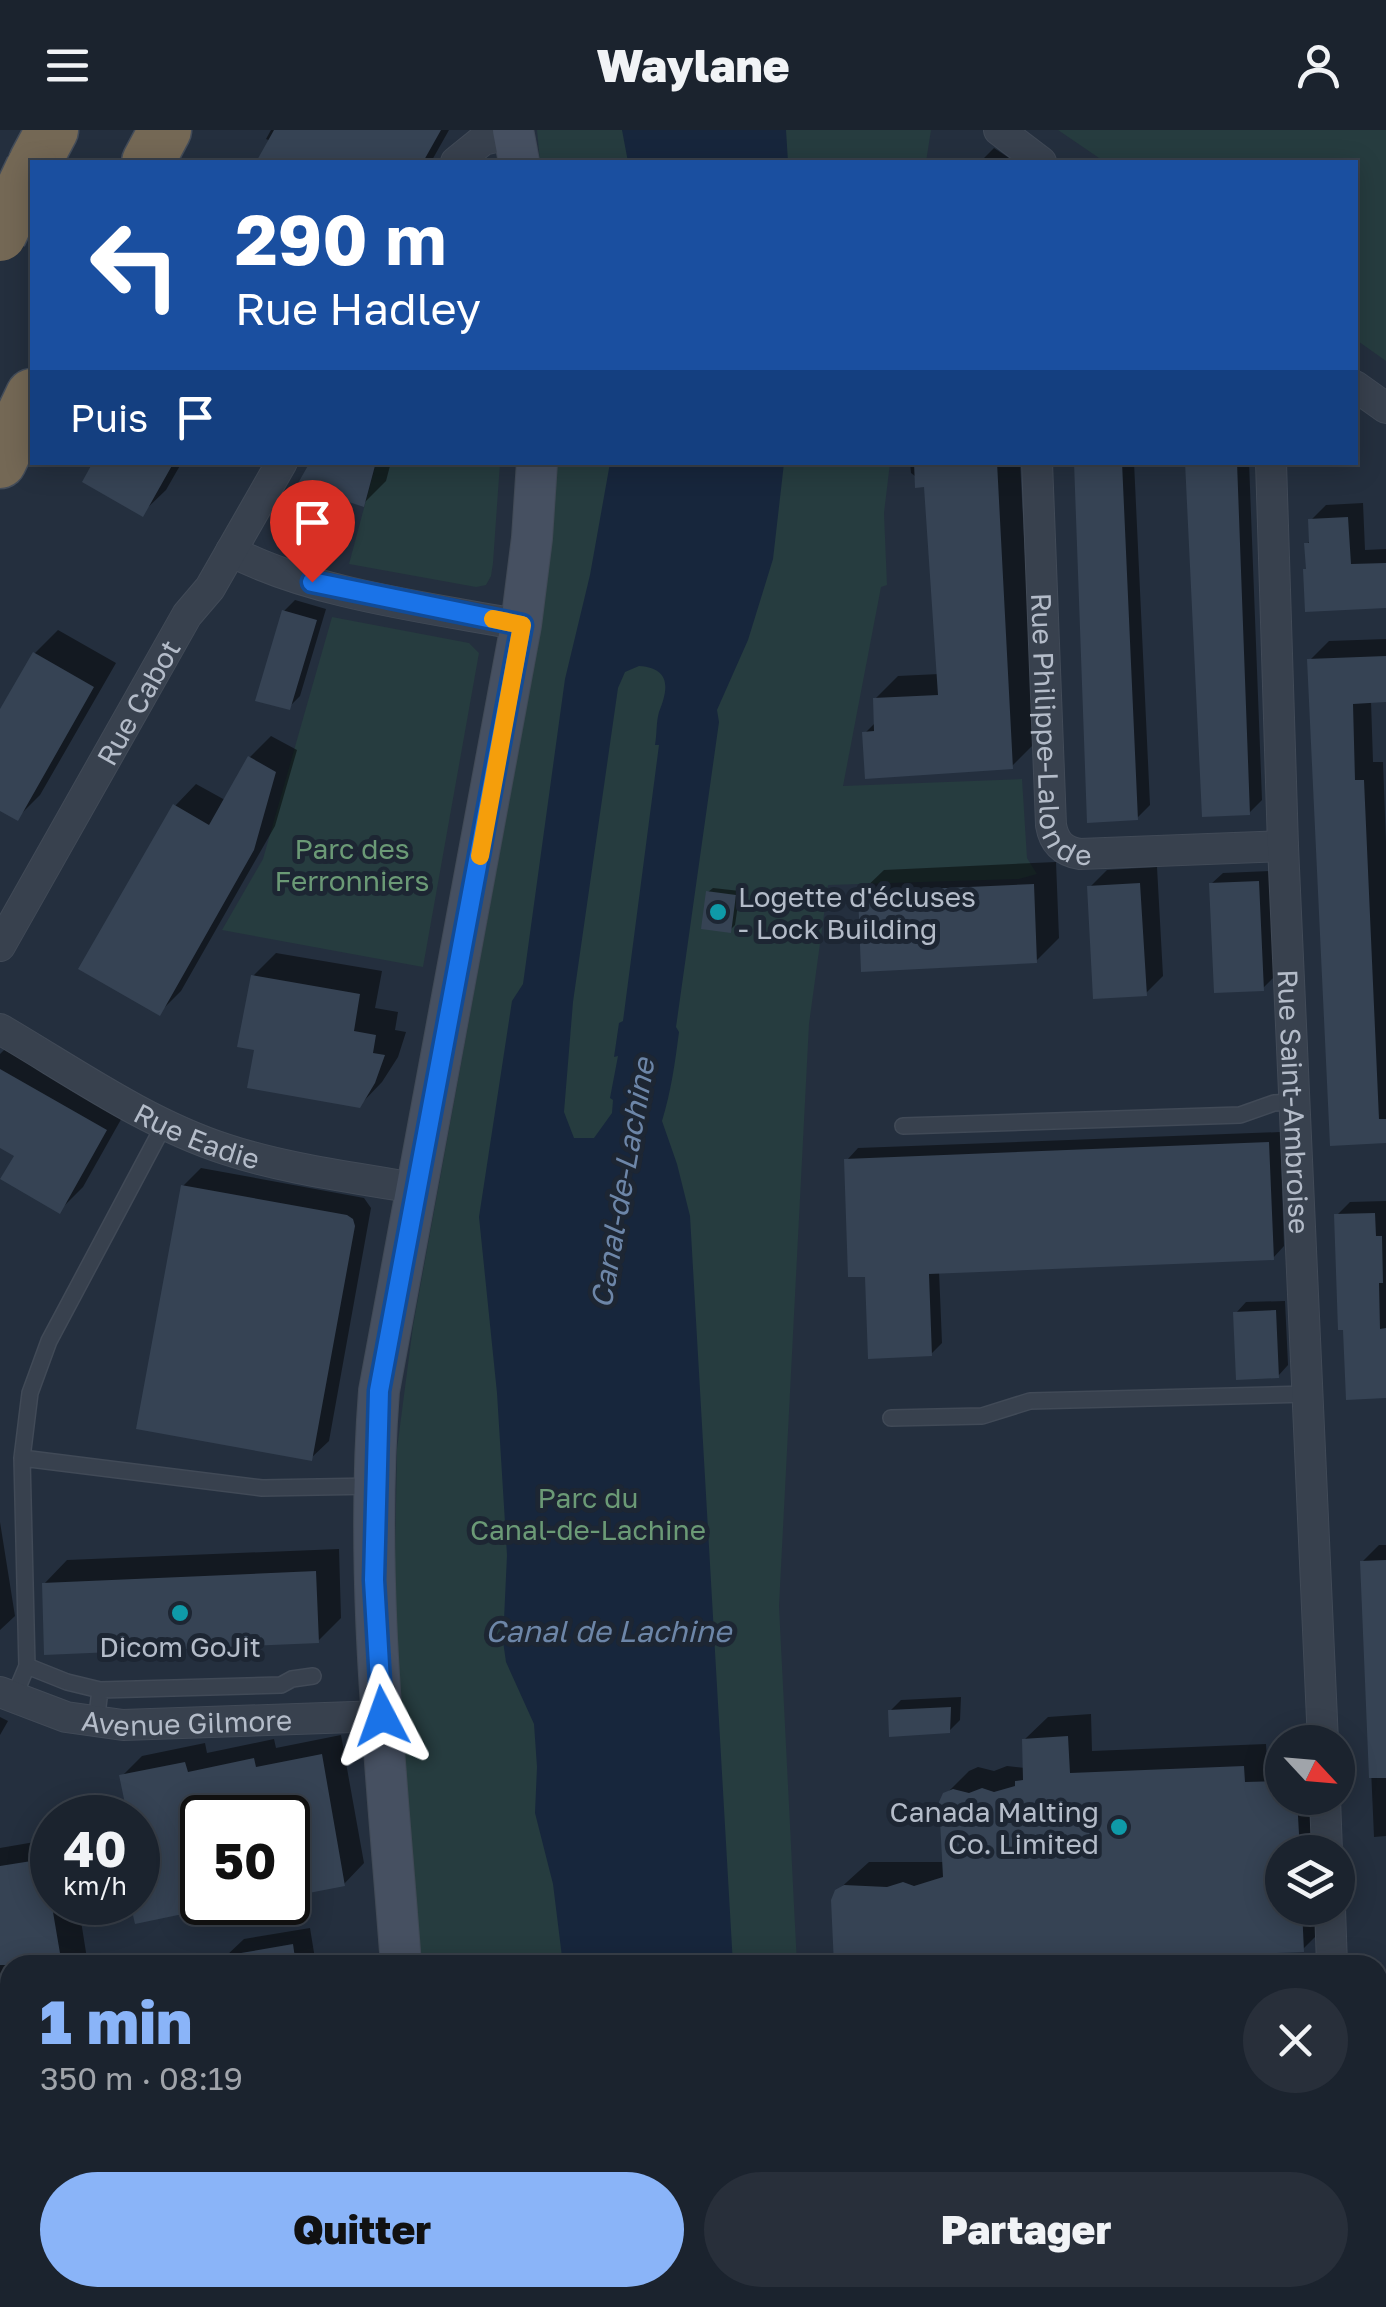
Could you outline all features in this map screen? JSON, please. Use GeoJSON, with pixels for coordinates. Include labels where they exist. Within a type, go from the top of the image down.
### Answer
{"type":"FeatureCollection","features":[{"type":"Feature","properties":{"kind":"highway"},"geometry":{"type":"LineString","coordinates":[[37,160],[52,130]]}},
{"type":"Feature","properties":{"kind":"highway"},"geometry":{"type":"LineString","coordinates":[[149,160],[166,130]]}},
{"type":"Feature","properties":{"kind":"highway"},"geometry":{"type":"LineString","coordinates":[[0,235],[30,173]]}},
{"type":"Feature","properties":{"kind":"highway"},"geometry":{"type":"LineString","coordinates":[[0,462],[30,400]]}},
{"type":"Feature","properties":{"kind":"main road"},"geometry":{"type":"LineString","coordinates":[[400,1955],[375,1618],[380,1381],[522,625],[537,465]]}},
{"type":"Feature","properties":{"kind":"street"},"geometry":{"type":"LineString","coordinates":[[999,130],[1039,160]]}},
{"type":"Feature","properties":{"kind":"street"},"geometry":{"type":"LineString","coordinates":[[458,160],[483,140],[515,142]]}},
{"type":"Feature","properties":{"kind":"street"},"geometry":{"type":"LineString","coordinates":[[0,209],[30,227]]}},
{"type":"Feature","properties":{"kind":"street"},"geometry":{"type":"LineString","coordinates":[[1358,388],[1386,408]]}},
{"type":"Feature","properties":{"kind":"street","name":"Rue Cabot"},"geometry":{"type":"LineString","coordinates":[[0,946],[187,615],[210,588],[280,465]]}},
{"type":"Feature","properties":{"kind":"street","name":"Rue Philippe-Lalonde"},"geometry":{"type":"LineString","coordinates":[[1037,465],[1054,838],[1064,849],[1080,854],[1283,846]]}},
{"type":"Feature","properties":{"kind":"street","name":"Rue Saint-Ambroise"},"geometry":{"type":"LineString","coordinates":[[1271,465],[1283,846],[1321,1725]]}},
{"type":"Feature","properties":{"kind":"street"},"geometry":{"type":"LineString","coordinates":[[231,551],[312,582],[522,625]]}},
{"type":"Feature","properties":{"kind":"street","name":"Rue Eadie"},"geometry":{"type":"LineString","coordinates":[[0,1029],[164,1123],[241,1154],[414,1188]]}},
{"type":"Feature","properties":{"kind":"street","name":"Avenue Gilmore"},"geometry":{"type":"LineString","coordinates":[[6,1695],[46,1712],[96,1723],[155,1726],[382,1716]]}},
{"type":"Feature","properties":{"kind":"street"},"geometry":{"type":"LineString","coordinates":[[1331,1925],[1332,1955]]}},
{"type":"Feature","properties":{"kind":"lane"},"geometry":{"type":"LineString","coordinates":[[903,1126],[1240,1115],[1274,1103],[1294,1102]]}},
{"type":"Feature","properties":{"kind":"lane"},"geometry":{"type":"LineString","coordinates":[[6,1695],[27,1666],[22,1458],[30,1393],[46,1347],[164,1123]]}},
{"type":"Feature","properties":{"kind":"lane"},"geometry":{"type":"LineString","coordinates":[[892,1418],[982,1416],[1030,1401],[1308,1394]]}},
{"type":"Feature","properties":{"kind":"lane"},"geometry":{"type":"LineString","coordinates":[[22,1458],[262,1488],[375,1486]]}},
{"type":"Feature","properties":{"kind":"lane"},"geometry":{"type":"LineString","coordinates":[[27,1666],[66,1682],[100,1690],[281,1685],[292,1678],[313,1676]]}},
{"type":"Feature","properties":{"kind":"lane"},"geometry":{"type":"LineString","coordinates":[[281,1685],[284,1720]]}},
{"type":"Feature","properties":{"kind":"lane"},"geometry":{"type":"LineString","coordinates":[[96,1723],[100,1690]]}},
{"type":"Feature","properties":{"kind":"green space"},"geometry":{"type":"Polygon","coordinates":[[[537,130],[931,130],[926,160],[540,160],[537,130]]]}},
{"type":"Feature","properties":{"kind":"green space"},"geometry":{"type":"Polygon","coordinates":[[[1058,130],[1386,130],[1386,361],[1358,341],[1358,160],[1102,160],[1058,130]]]}},
{"type":"Feature","properties":{"kind":"green space"},"geometry":{"type":"Polygon","coordinates":[[[375,465],[500,465],[493,563],[486,585],[476,587],[349,564],[375,465]]]}},
{"type":"Feature","properties":{"kind":"green space","name":"Parc du Canal-de-Lachine"},"geometry":{"type":"Polygon","coordinates":[[[556,465],[890,465],[884,513],[887,585],[881,587],[843,786],[1022,779],[1027,858],[1037,874],[1019,879],[828,885],[809,1024],[779,1606],[796,1955],[419,1955],[394,1614],[397,1449],[413,1326],[549,565],[556,465]]]}},
{"type":"Feature","properties":{"kind":"green space","name":"Parc des Ferronniers"},"geometry":{"type":"Polygon","coordinates":[[[332,617],[469,643],[479,653],[423,967],[222,930],[263,859],[332,617]]]}},
{"type":"Feature","properties":{"kind":"water"},"geometry":{"type":"Polygon","coordinates":[[[622,130],[786,130],[788,160],[628,160],[622,130]]]}},
{"type":"Feature","properties":{"kind":"water","name":"Canal de Lachine"},"geometry":{"type":"Polygon","coordinates":[[[610,465],[784,465],[773,559],[748,640],[717,710],[719,722],[676,1027],[679,1032],[662,1121],[690,1216],[732,1955],[562,1955],[553,1884],[535,1813],[534,1724],[506,1662],[503,1641],[507,1555],[497,1393],[479,1217],[512,1001],[523,984],[565,679],[590,575],[610,465]],[[639,666],[625,672],[618,688],[573,1002],[564,1112],[574,1138],[594,1138],[612,1113],[610,1098],[618,1056],[614,1057],[619,1023],[623,1021],[659,745],[655,745],[657,720],[665,688],[657,671],[639,666]]]}},
{"type":"Feature","properties":{"kind":"building"},"geometry":{"type":"Polygon","coordinates":[[[274,130],[441,130],[424,160],[257,160],[274,130]]]}},
{"type":"Feature","properties":{"kind":"building"},"geometry":{"type":"Polygon","coordinates":[[[91,465],[172,465],[143,517],[82,482],[91,465]]]}},
{"type":"Feature","properties":{"kind":"building"},"geometry":{"type":"Polygon","coordinates":[[[308,465],[375,465],[364,507],[297,485],[308,465]]]}},
{"type":"Feature","properties":{"kind":"building"},"geometry":{"type":"Polygon","coordinates":[[[914,465],[997,465],[1013,769],[865,779],[862,732],[874,731],[873,698],[938,695],[924,487],[915,488],[914,465]]]}},
{"type":"Feature","properties":{"kind":"building"},"geometry":{"type":"Polygon","coordinates":[[[1074,465],[1122,465],[1138,820],[1087,823],[1074,465]]]}},
{"type":"Feature","properties":{"kind":"building"},"geometry":{"type":"Polygon","coordinates":[[[1185,465],[1237,465],[1250,815],[1202,817],[1185,465]]]}},
{"type":"Feature","properties":{"kind":"building"},"geometry":{"type":"Polygon","coordinates":[[[1348,517],[1351,564],[1386,563],[1386,608],[1305,612],[1303,569],[1304,543],[1309,543],[1308,519],[1348,517]]]}},
{"type":"Feature","properties":{"kind":"building"},"geometry":{"type":"Polygon","coordinates":[[[282,610],[317,620],[290,710],[255,701],[282,610]]]}},
{"type":"Feature","properties":{"kind":"building"},"geometry":{"type":"Polygon","coordinates":[[[33,652],[94,687],[18,821],[0,811],[0,709],[33,652]]]}},
{"type":"Feature","properties":{"kind":"building"},"geometry":{"type":"Polygon","coordinates":[[[1386,656],[1386,702],[1353,704],[1355,780],[1364,780],[1379,1119],[1386,1119],[1386,1143],[1330,1146],[1307,659],[1386,656]]]}},
{"type":"Feature","properties":{"kind":"building"},"geometry":{"type":"Polygon","coordinates":[[[248,756],[276,772],[254,850],[160,1016],[78,969],[173,804],[209,825],[248,756]]]}},
{"type":"Feature","properties":{"kind":"building"},"geometry":{"type":"Polygon","coordinates":[[[1259,881],[1264,991],[1214,993],[1209,883],[1259,881]]]}},
{"type":"Feature","properties":{"kind":"building"},"geometry":{"type":"Polygon","coordinates":[[[1140,883],[1147,996],[1093,999],[1087,886],[1140,883]]]}},
{"type":"Feature","properties":{"kind":"building"},"geometry":{"type":"Polygon","coordinates":[[[1034,884],[1037,963],[861,972],[858,892],[1034,884]]]}},
{"type":"Feature","properties":{"kind":"building","name":"Logette d'écluses - Lock Building"},"geometry":{"type":"Polygon","coordinates":[[[706,891],[736,895],[731,933],[701,929],[706,891]]]}},
{"type":"Feature","properties":{"kind":"building"},"geometry":{"type":"Polygon","coordinates":[[[251,975],[360,994],[354,1031],[376,1035],[373,1053],[385,1055],[360,1108],[247,1088],[254,1050],[237,1047],[251,975]]]}},
{"type":"Feature","properties":{"kind":"building"},"geometry":{"type":"Polygon","coordinates":[[[0,1069],[107,1130],[60,1214],[0,1179],[14,1156],[0,1148],[0,1069]]]}},
{"type":"Feature","properties":{"kind":"building"},"geometry":{"type":"Polygon","coordinates":[[[1269,1142],[1274,1260],[929,1274],[932,1356],[868,1359],[865,1277],[848,1277],[844,1159],[1269,1142]]]}},
{"type":"Feature","properties":{"kind":"building"},"geometry":{"type":"Polygon","coordinates":[[[181,1185],[353,1219],[355,1226],[312,1461],[136,1429],[181,1185]]]}},
{"type":"Feature","properties":{"kind":"building"},"geometry":{"type":"Polygon","coordinates":[[[1375,1213],[1376,1236],[1382,1236],[1380,1329],[1386,1328],[1386,1398],[1346,1400],[1343,1330],[1338,1330],[1334,1214],[1375,1213]]]}},
{"type":"Feature","properties":{"kind":"building"},"geometry":{"type":"Polygon","coordinates":[[[1276,1310],[1279,1378],[1236,1380],[1233,1312],[1276,1310]]]}},
{"type":"Feature","properties":{"kind":"building"},"geometry":{"type":"Polygon","coordinates":[[[1386,1560],[1386,1778],[1369,1778],[1360,1561],[1386,1560]]]}},
{"type":"Feature","properties":{"kind":"building","name":"Dicom GoJit"},"geometry":{"type":"Polygon","coordinates":[[[316,1571],[319,1643],[44,1655],[42,1583],[316,1571]]]}},
{"type":"Feature","properties":{"kind":"building"},"geometry":{"type":"Polygon","coordinates":[[[951,1707],[950,1733],[889,1737],[888,1710],[951,1707]]]}},
{"type":"Feature","properties":{"kind":"building","name":"Canada Malting Co. Limited"},"geometry":{"type":"Polygon","coordinates":[[[1068,1736],[1070,1773],[1244,1766],[1245,1782],[1265,1781],[1265,1815],[1298,1815],[1299,1835],[1265,1835],[1265,1925],[1303,1925],[1304,1952],[834,1955],[831,1900],[835,1890],[844,1885],[887,1887],[903,1882],[914,1886],[943,1877],[939,1802],[943,1793],[953,1789],[969,1793],[982,1788],[994,1792],[1023,1780],[1022,1739],[1068,1736]]]}},
{"type":"Feature","properties":{"kind":"building"},"geometry":{"type":"Polygon","coordinates":[[[322,1754],[345,1886],[310,1893],[310,1795],[180,1795],[180,1915],[160,1919],[160,1795],[123,1795],[119,1775],[185,1762],[188,1772],[254,1758],[256,1767],[322,1754]]]}},
{"type":"Feature","properties":{"kind":"building"},"geometry":{"type":"Polygon","coordinates":[[[30,1861],[30,1925],[55,1925],[60,1955],[0,1955],[0,1866],[30,1861]]]}},
{"type":"Feature","properties":{"kind":"building"},"geometry":{"type":"Polygon","coordinates":[[[293,1944],[295,1955],[235,1955],[293,1944]]]}},
{"type":"Feature","properties":{"kind":"slow traffic"},"geometry":{"type":"LineString","coordinates":[[480,856],[522,625],[493,619]]}},
{"type":"Feature","properties":{"kind":"place","name":"Logette d'écluses - Lock Building"},"geometry":{"type":"Point","coordinates":[718,912]}},
{"type":"Feature","properties":{"kind":"place","name":"Dicom GoJit"},"geometry":{"type":"Point","coordinates":[180,1613]}},
{"type":"Feature","properties":{"kind":"place","name":"Canada Malting Co. Limited"},"geometry":{"type":"Point","coordinates":[1119,1827]}},
{"type":"Feature","properties":{"kind":"route"},"geometry":{"type":"LineString","coordinates":[[312,582],[522,625],[460,968],[420,1154],[379,1391],[374,1580],[382,1716]]}},
{"type":"Feature","properties":{"kind":"water label","name":"Canal-de-Lachine"},"geometry":{"type":"Point","coordinates":[622,1183]}}]}
